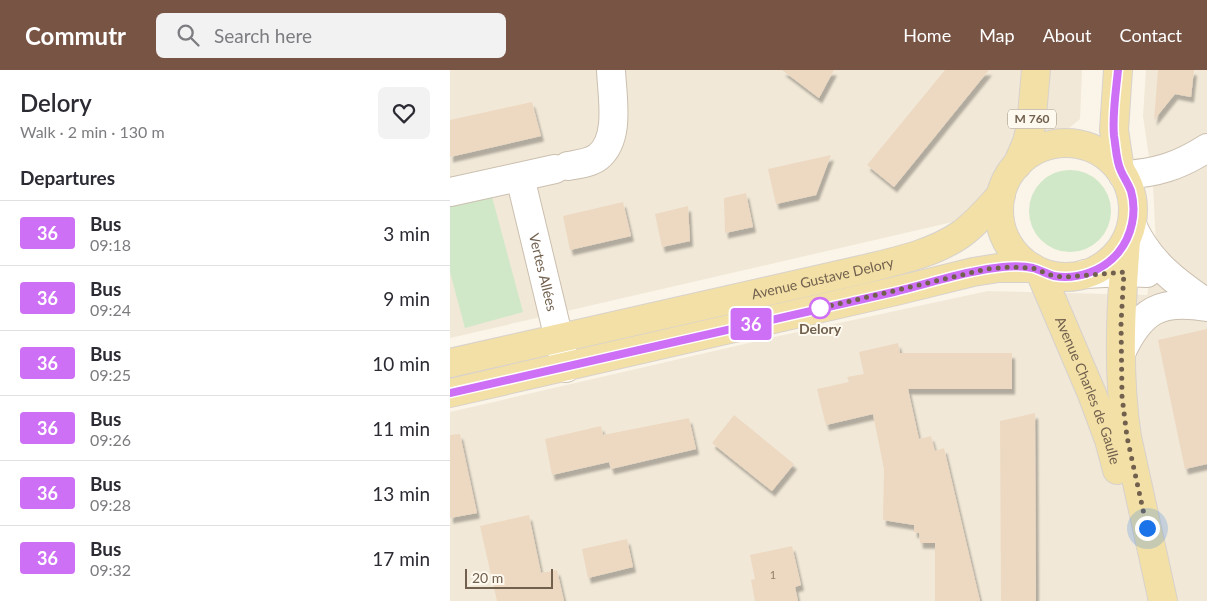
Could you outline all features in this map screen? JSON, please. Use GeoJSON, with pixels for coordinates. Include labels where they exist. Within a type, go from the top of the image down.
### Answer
{"type":"FeatureCollection","features":[{"type":"Feature","properties":{"kind":"main road","name":"M 760"},"geometry":{"type":"LineString","coordinates":[[1017,165],[1027,142],[1031,126],[1036,70]]}},
{"type":"Feature","properties":{"kind":"main road"},"geometry":{"type":"LineString","coordinates":[[1118,70],[1114,130],[1122,172],[1134,208],[1129,233],[1112,259],[1099,268],[1085,274],[1066,277],[1053,276],[1037,270],[1017,255],[1005,237],[1000,216],[1001,195],[1007,179],[1017,165],[1037,150],[1054,144],[1070,143],[1094,149],[1109,158],[1122,172]]}},
{"type":"Feature","properties":{"kind":"main road","name":"Avenue Gustave Delory"},"geometry":{"type":"LineString","coordinates":[[450,363],[916,256],[960,235],[982,216],[1001,195]]}},
{"type":"Feature","properties":{"kind":"main road","name":"Avenue Charles de Gaulle"},"geometry":{"type":"LineString","coordinates":[[1129,233],[1121,304],[1122,396],[1127,437],[1163,601]]}},
{"type":"Feature","properties":{"kind":"main road","name":"Avenue Gustave Delory"},"geometry":{"type":"LineString","coordinates":[[450,393],[566,368],[973,272],[998,268],[1037,270]]}},
{"type":"Feature","properties":{"kind":"main road","name":"Avenue Charles de Gaulle"},"geometry":{"type":"LineString","coordinates":[[1037,270],[1092,394],[1109,440],[1125,502],[1145,601]]}},
{"type":"Feature","properties":{"kind":"street"},"geometry":{"type":"LineString","coordinates":[[450,192],[586,163],[597,157],[607,148],[612,135],[611,70]]}},
{"type":"Feature","properties":{"kind":"street"},"geometry":{"type":"LineString","coordinates":[[1122,172],[1146,173],[1175,166],[1207,148]]}},
{"type":"Feature","properties":{"kind":"street","name":"Vertes Allées"},"geometry":{"type":"LineString","coordinates":[[520,176],[566,368]]}},
{"type":"Feature","properties":{"kind":"street"},"geometry":{"type":"LineString","coordinates":[[1129,233],[1141,243],[1153,259],[1179,285],[1207,303]]}},
{"type":"Feature","properties":{"kind":"street"},"geometry":{"type":"LineString","coordinates":[[1085,274],[1146,273],[1179,285]]}},
{"type":"Feature","properties":{"kind":"street"},"geometry":{"type":"LineString","coordinates":[[1121,353],[1134,329],[1148,314],[1156,309],[1180,303],[1207,307]]}},
{"type":"Feature","properties":{"kind":"shaded area"},"geometry":{"type":"Polygon","coordinates":[[[450,70],[1082,70],[1080,119],[957,221],[450,338],[450,70]]]}},
{"type":"Feature","properties":{"kind":"shaded area"},"geometry":{"type":"Polygon","coordinates":[[[1146,70],[1207,70],[1207,601],[450,601],[450,412],[779,336],[988,291],[1147,295],[1156,246],[1153,185],[1143,116],[1146,70]]]}},
{"type":"Feature","properties":{"kind":"green space"},"geometry":{"type":"Polygon","coordinates":[[[1070,170],[1086,173],[1099,182],[1108,195],[1111,211],[1108,227],[1099,240],[1086,249],[1070,252],[1054,249],[1041,240],[1032,227],[1029,211],[1032,195],[1041,182],[1054,173],[1070,170]]]}},
{"type":"Feature","properties":{"kind":"green space"},"geometry":{"type":"Polygon","coordinates":[[[491,193],[523,312],[465,328],[450,272],[450,204],[491,193]]]}},
{"type":"Feature","properties":{"kind":"building"},"geometry":{"type":"Polygon","coordinates":[[[782,70],[834,70],[819,98],[782,70]]]}},
{"type":"Feature","properties":{"kind":"building"},"geometry":{"type":"Polygon","coordinates":[[[945,70],[989,70],[894,187],[867,165],[945,70]]]}},
{"type":"Feature","properties":{"kind":"building"},"geometry":{"type":"Polygon","coordinates":[[[1158,70],[1194,70],[1191,97],[1175,94],[1154,120],[1158,70]]]}},
{"type":"Feature","properties":{"kind":"building"},"geometry":{"type":"Polygon","coordinates":[[[532,102],[541,136],[450,157],[450,120],[532,102]]]}},
{"type":"Feature","properties":{"kind":"building"},"geometry":{"type":"Polygon","coordinates":[[[831,155],[816,195],[776,204],[768,169],[831,155]]]}},
{"type":"Feature","properties":{"kind":"building"},"geometry":{"type":"Polygon","coordinates":[[[746,193],[753,227],[725,233],[724,198],[746,193]]]}},
{"type":"Feature","properties":{"kind":"building"},"geometry":{"type":"Polygon","coordinates":[[[623,202],[631,236],[570,250],[563,216],[623,202]]]}},
{"type":"Feature","properties":{"kind":"building"},"geometry":{"type":"Polygon","coordinates":[[[688,206],[690,241],[662,247],[655,214],[688,206]]]}},
{"type":"Feature","properties":{"kind":"building"},"geometry":{"type":"Polygon","coordinates":[[[1207,329],[1207,464],[1185,469],[1158,340],[1207,329]]]}},
{"type":"Feature","properties":{"kind":"building"},"geometry":{"type":"Polygon","coordinates":[[[898,343],[900,353],[1012,353],[1012,389],[908,389],[919,439],[931,436],[935,451],[944,448],[980,601],[935,601],[935,543],[920,543],[919,533],[914,532],[914,525],[883,520],[884,469],[873,414],[826,425],[817,389],[849,382],[847,377],[864,374],[859,352],[898,343]]]}},
{"type":"Feature","properties":{"kind":"building"},"geometry":{"type":"Polygon","coordinates":[[[1035,413],[1036,601],[1001,601],[1000,421],[1035,413]]]}},
{"type":"Feature","properties":{"kind":"building"},"geometry":{"type":"Polygon","coordinates":[[[734,415],[794,464],[772,491],[712,443],[734,415]]]}},
{"type":"Feature","properties":{"kind":"building"},"geometry":{"type":"Polygon","coordinates":[[[689,418],[696,449],[611,469],[609,462],[552,475],[545,439],[601,426],[603,435],[689,418]]]}},
{"type":"Feature","properties":{"kind":"building"},"geometry":{"type":"Polygon","coordinates":[[[460,434],[477,513],[450,518],[450,435],[460,434]]]}},
{"type":"Feature","properties":{"kind":"building"},"geometry":{"type":"Polygon","coordinates":[[[529,515],[541,573],[557,570],[564,601],[497,601],[480,526],[529,515]]]}},
{"type":"Feature","properties":{"kind":"building"},"geometry":{"type":"Polygon","coordinates":[[[627,539],[633,567],[588,578],[582,549],[627,539]]]}},
{"type":"Feature","properties":{"kind":"building"},"geometry":{"type":"Polygon","coordinates":[[[792,546],[801,585],[795,587],[798,601],[755,601],[751,580],[755,579],[750,555],[792,546]]]}},
{"type":"Feature","properties":{"kind":"bus line","name":"36"},"geometry":{"type":"LineString","coordinates":[[450,393],[566,368],[987,269],[1033,268],[1053,276],[1066,277],[1092,272],[1106,264],[1117,254],[1122,248],[1132,225],[1134,208],[1130,190],[1120,170],[1114,138],[1118,70]]}},
{"type":"Feature","properties":{"kind":"place","name":"Delory"},"geometry":{"type":"Point","coordinates":[820,308]}},
{"type":"Feature","properties":{"kind":"route"},"geometry":{"type":"LineString","coordinates":[[820,308],[817,309],[987,269],[1033,268],[1053,276],[1066,277],[1124,272],[1121,323],[1122,396],[1127,437],[1147,528]]}}]}
